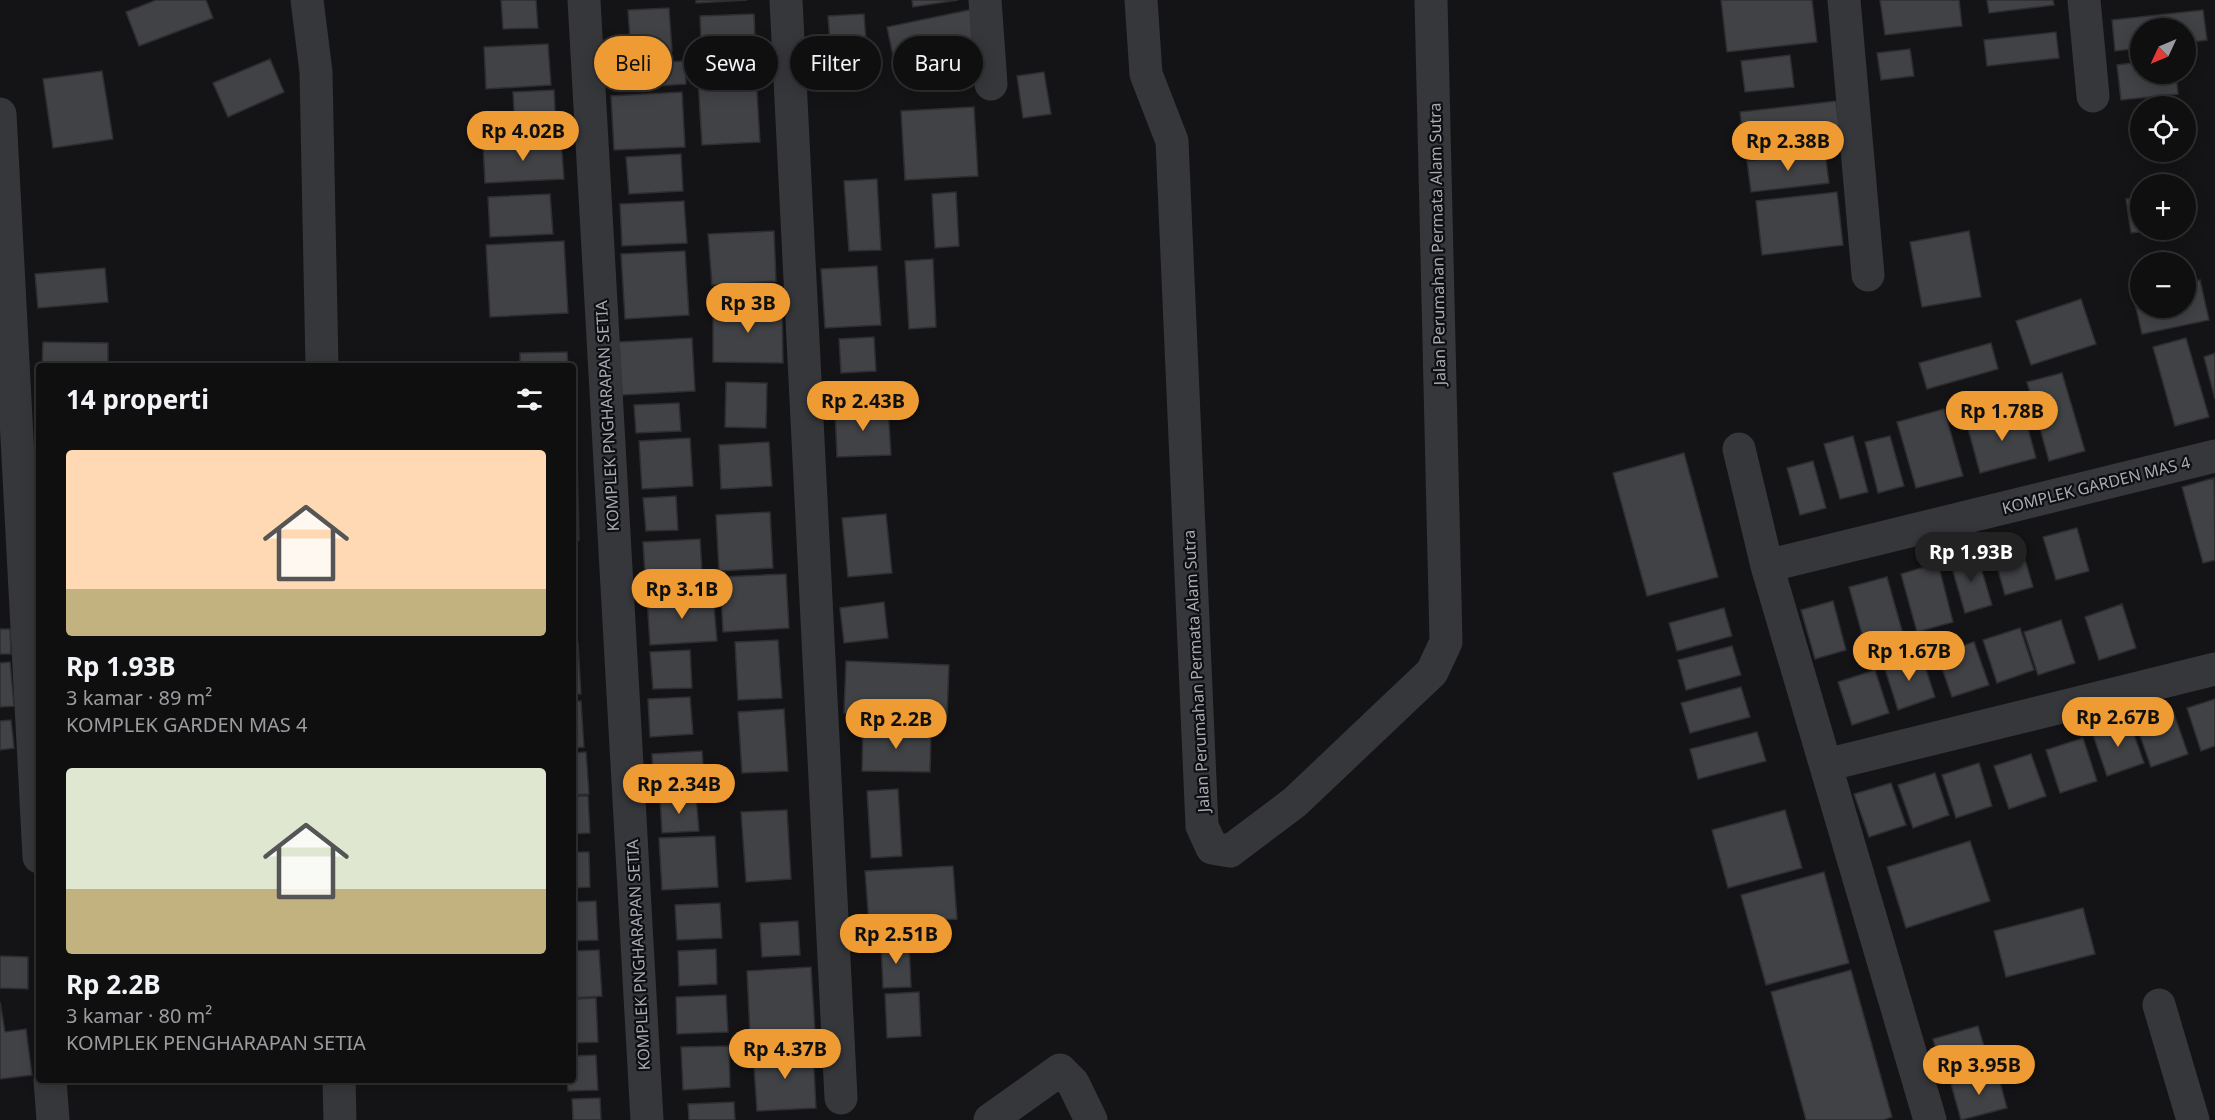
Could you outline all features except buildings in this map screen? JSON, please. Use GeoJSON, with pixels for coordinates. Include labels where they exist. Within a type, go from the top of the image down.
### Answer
{"type":"FeatureCollection","features":[{"type":"Feature","properties":{"kind":"street"},"geometry":{"type":"LineString","coordinates":[[307,0],[316,72],[322,363]]}},
{"type":"Feature","properties":{"kind":"street","name":"KOMPLEK PNGHARAPAN SETIA"},"geometry":{"type":"LineString","coordinates":[[584,0],[647,1120]]}},
{"type":"Feature","properties":{"kind":"street"},"geometry":{"type":"LineString","coordinates":[[786,0],[841,1098]]}},
{"type":"Feature","properties":{"kind":"street"},"geometry":{"type":"LineString","coordinates":[[985,0],[992,84]]}},
{"type":"Feature","properties":{"kind":"street","name":"Jalan Perumahan Permata Alam Sutra"},"geometry":{"type":"LineString","coordinates":[[1141,0],[1146,74],[1172,141],[1202,826],[1212,849],[1230,852],[1295,802],[1432,672],[1446,642],[1431,0]]}},
{"type":"Feature","properties":{"kind":"street"},"geometry":{"type":"LineString","coordinates":[[1845,0],[1868,275]]}},
{"type":"Feature","properties":{"kind":"street"},"geometry":{"type":"LineString","coordinates":[[2084,0],[2093,96]]}},
{"type":"Feature","properties":{"kind":"street"},"geometry":{"type":"LineString","coordinates":[[0,114],[36,800]]}},
{"type":"Feature","properties":{"kind":"street"},"geometry":{"type":"LineString","coordinates":[[1739,449],[1767,566],[1930,1120]]}},
{"type":"Feature","properties":{"kind":"street","name":"KOMPLEK GARDEN MAS 4"},"geometry":{"type":"LineString","coordinates":[[1767,566],[2215,456]]}},
{"type":"Feature","properties":{"kind":"street"},"geometry":{"type":"LineString","coordinates":[[1826,765],[2215,669]]}},
{"type":"Feature","properties":{"kind":"street"},"geometry":{"type":"LineString","coordinates":[[2159,1005],[2193,1120]]}},
{"type":"Feature","properties":{"kind":"street"},"geometry":{"type":"LineString","coordinates":[[990,1120],[1060,1070],[1073,1083],[1091,1120]]}},
{"type":"Feature","properties":{"kind":"street"},"geometry":{"type":"LineString","coordinates":[[50,1083],[53,1120]]}},
{"type":"Feature","properties":{"kind":"street"},"geometry":{"type":"LineString","coordinates":[[339,1083],[340,1120]]}}]}
